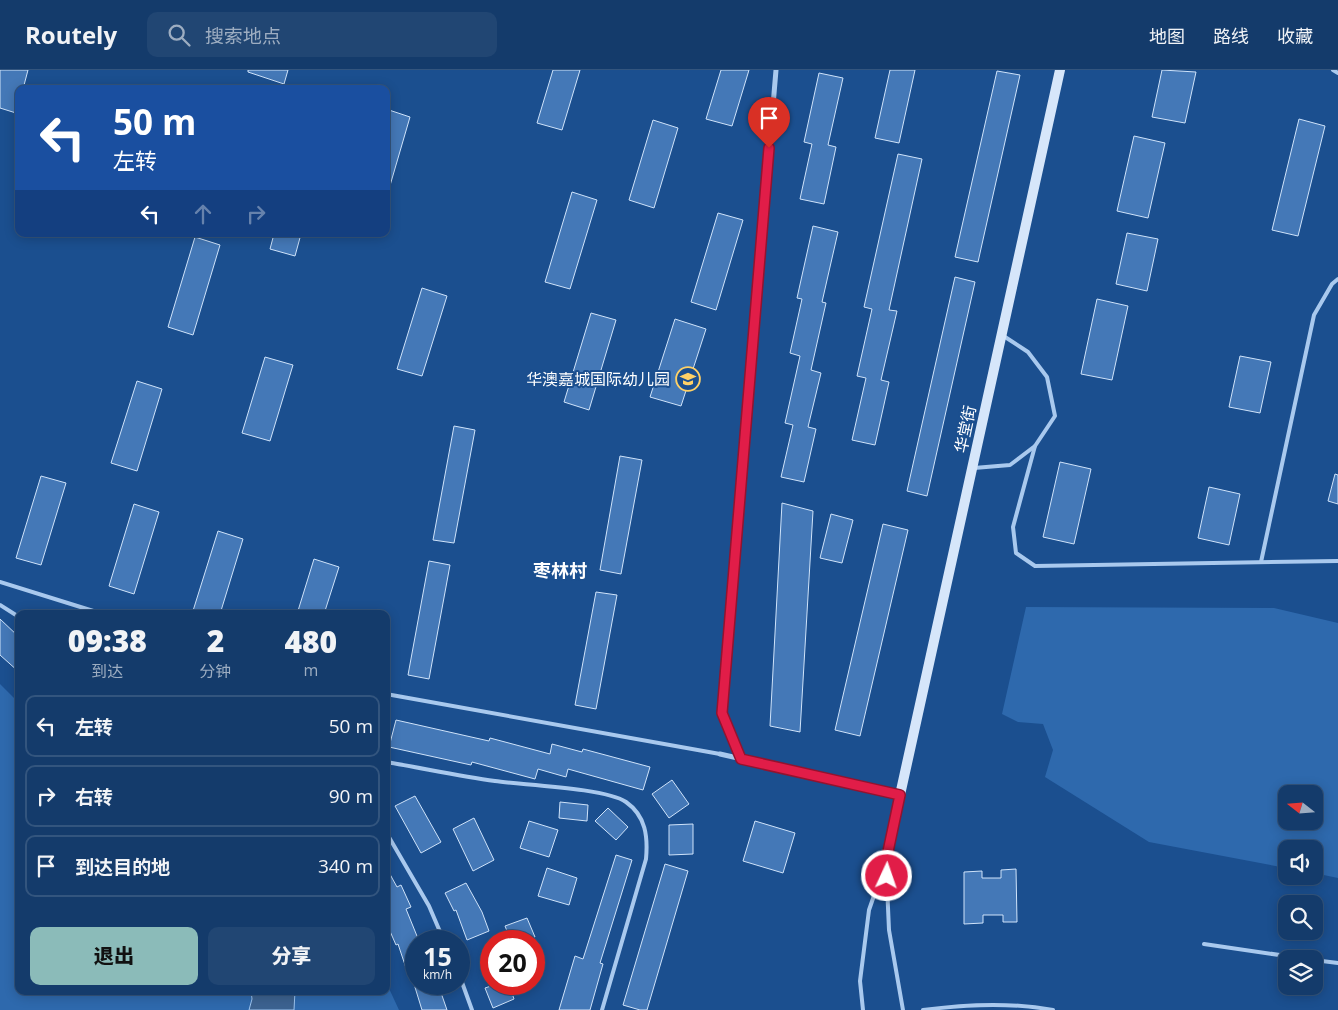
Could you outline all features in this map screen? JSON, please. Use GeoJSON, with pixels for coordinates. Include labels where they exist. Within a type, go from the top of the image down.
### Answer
{"type":"FeatureCollection","features":[{"type":"Feature","properties":{"kind":"street"},"geometry":{"type":"LineString","coordinates":[[741,759],[722,713],[776,70]]}},
{"type":"Feature","properties":{"kind":"street","name":"华堂街"},"geometry":{"type":"LineString","coordinates":[[900,795],[1060,70]]}},
{"type":"Feature","properties":{"kind":"street"},"geometry":{"type":"LineString","coordinates":[[720,754],[900,795]]}},
{"type":"Feature","properties":{"kind":"lane"},"geometry":{"type":"LineString","coordinates":[[1333,70],[1338,74]]}},
{"type":"Feature","properties":{"kind":"lane"},"geometry":{"type":"LineString","coordinates":[[1261,562],[1314,315],[1332,284],[1338,279]]}},
{"type":"Feature","properties":{"kind":"lane"},"geometry":{"type":"LineString","coordinates":[[1002,335],[1028,352],[1047,377],[1055,416],[1035,446],[1013,527],[1016,553],[1035,566],[1338,561]]}},
{"type":"Feature","properties":{"kind":"lane"},"geometry":{"type":"LineString","coordinates":[[972,469],[1010,465],[1035,446]]}},
{"type":"Feature","properties":{"kind":"lane"},"geometry":{"type":"LineString","coordinates":[[0,582],[90,610]]}},
{"type":"Feature","properties":{"kind":"lane"},"geometry":{"type":"LineString","coordinates":[[0,606],[15,615]]}},
{"type":"Feature","properties":{"kind":"lane"},"geometry":{"type":"LineString","coordinates":[[390,695],[720,754]]}},
{"type":"Feature","properties":{"kind":"lane"},"geometry":{"type":"LineString","coordinates":[[390,763],[493,781],[607,794],[625,802],[640,816],[648,838],[646,859],[602,1010]]}},
{"type":"Feature","properties":{"kind":"lane"},"geometry":{"type":"LineString","coordinates":[[862,1010],[860,981],[864,936],[869,910],[886,861],[900,795]]}},
{"type":"Feature","properties":{"kind":"lane"},"geometry":{"type":"LineString","coordinates":[[390,839],[429,906],[439,930]]}},
{"type":"Feature","properties":{"kind":"lane"},"geometry":{"type":"LineString","coordinates":[[886,861],[889,930],[903,1010]]}},
{"type":"Feature","properties":{"kind":"lane"},"geometry":{"type":"LineString","coordinates":[[1204,944],[1278,955]]}},
{"type":"Feature","properties":{"kind":"lane"},"geometry":{"type":"LineString","coordinates":[[1323,961],[1338,963]]}},
{"type":"Feature","properties":{"kind":"lane"},"geometry":{"type":"LineString","coordinates":[[467,995],[472,1010]]}},
{"type":"Feature","properties":{"kind":"lane"},"geometry":{"type":"LineString","coordinates":[[923,1010],[969,1004],[1033,1006],[1053,1010]]}},
{"type":"Feature","properties":{"kind":"shaded area"},"geometry":{"type":"Polygon","coordinates":[[[1026,607],[1274,608],[1338,623],[1338,878],[1323,875],[1323,840],[1278,840],[1278,866],[1149,842],[1045,777],[1053,750],[1043,724],[1018,722],[1002,714],[1026,607]]]}},
{"type":"Feature","properties":{"kind":"shaded area"},"geometry":{"type":"Polygon","coordinates":[[[0,684],[15,699],[15,995],[390,995],[390,991],[399,1010],[0,1010],[0,684]]]}},
{"type":"Feature","properties":{"kind":"shaded area"},"geometry":{"type":"Polygon","coordinates":[[[252,995],[295,995],[294,1010],[249,1010],[252,995]]]}},
{"type":"Feature","properties":{"kind":"building"},"geometry":{"type":"Polygon","coordinates":[[[0,70],[28,70],[24,85],[15,85],[15,113],[0,108],[0,70]]]}},
{"type":"Feature","properties":{"kind":"building"},"geometry":{"type":"Polygon","coordinates":[[[248,70],[288,70],[284,84],[248,72],[248,70]]]}},
{"type":"Feature","properties":{"kind":"building"},"geometry":{"type":"Polygon","coordinates":[[[553,70],[580,70],[562,130],[537,123],[553,70]]]}},
{"type":"Feature","properties":{"kind":"building"},"geometry":{"type":"Polygon","coordinates":[[[721,70],[749,70],[732,126],[706,119],[721,70]]]}},
{"type":"Feature","properties":{"kind":"building"},"geometry":{"type":"Polygon","coordinates":[[[890,70],[915,70],[899,143],[875,138],[890,70]]]}},
{"type":"Feature","properties":{"kind":"building"},"geometry":{"type":"Polygon","coordinates":[[[1162,70],[1196,72],[1185,123],[1152,117],[1162,70]]]}},
{"type":"Feature","properties":{"kind":"building"},"geometry":{"type":"Polygon","coordinates":[[[997,71],[1020,75],[978,262],[955,257],[997,71]]]}},
{"type":"Feature","properties":{"kind":"building"},"geometry":{"type":"Polygon","coordinates":[[[819,73],[843,78],[828,145],[836,147],[824,204],[800,199],[812,144],[804,142],[819,73]]]}},
{"type":"Feature","properties":{"kind":"building"},"geometry":{"type":"Polygon","coordinates":[[[390,110],[410,117],[390,186],[390,110]]]}},
{"type":"Feature","properties":{"kind":"building"},"geometry":{"type":"Polygon","coordinates":[[[1299,119],[1325,126],[1298,236],[1272,230],[1299,119]]]}},
{"type":"Feature","properties":{"kind":"building"},"geometry":{"type":"Polygon","coordinates":[[[653,120],[678,128],[654,208],[629,200],[653,120]]]}},
{"type":"Feature","properties":{"kind":"building"},"geometry":{"type":"Polygon","coordinates":[[[1134,136],[1165,143],[1148,218],[1117,211],[1134,136]]]}},
{"type":"Feature","properties":{"kind":"building"},"geometry":{"type":"Polygon","coordinates":[[[898,154],[922,159],[889,310],[897,311],[881,380],[889,382],[875,445],[852,440],[866,378],[857,376],[872,309],[864,307],[898,154]]]}},
{"type":"Feature","properties":{"kind":"building"},"geometry":{"type":"Polygon","coordinates":[[[572,192],[597,200],[570,289],[545,282],[572,192]]]}},
{"type":"Feature","properties":{"kind":"building"},"geometry":{"type":"Polygon","coordinates":[[[718,213],[743,220],[716,310],[691,302],[718,213]]]}},
{"type":"Feature","properties":{"kind":"building"},"geometry":{"type":"Polygon","coordinates":[[[813,226],[838,232],[822,302],[826,303],[811,370],[821,373],[808,427],[816,429],[804,482],[781,477],[793,425],[785,423],[800,356],[790,353],[802,299],[797,298],[813,226]]]}},
{"type":"Feature","properties":{"kind":"building"},"geometry":{"type":"Polygon","coordinates":[[[1127,233],[1158,239],[1147,291],[1116,284],[1127,233]]]}},
{"type":"Feature","properties":{"kind":"building"},"geometry":{"type":"Polygon","coordinates":[[[195,237],[220,245],[193,335],[168,327],[195,237]]]}},
{"type":"Feature","properties":{"kind":"building"},"geometry":{"type":"Polygon","coordinates":[[[273,237],[300,237],[295,256],[270,249],[273,237]]]}},
{"type":"Feature","properties":{"kind":"building"},"geometry":{"type":"Polygon","coordinates":[[[955,277],[975,282],[927,496],[907,491],[955,277]]]}},
{"type":"Feature","properties":{"kind":"building"},"geometry":{"type":"Polygon","coordinates":[[[422,288],[447,296],[422,376],[397,369],[422,288]]]}},
{"type":"Feature","properties":{"kind":"building"},"geometry":{"type":"Polygon","coordinates":[[[1097,299],[1128,306],[1112,380],[1081,374],[1097,299]]]}},
{"type":"Feature","properties":{"kind":"building"},"geometry":{"type":"Polygon","coordinates":[[[591,313],[616,320],[589,410],[564,402],[591,313]]]}},
{"type":"Feature","properties":{"kind":"building"},"geometry":{"type":"Polygon","coordinates":[[[675,319],[706,329],[681,406],[650,397],[675,319]]]}},
{"type":"Feature","properties":{"kind":"building"},"geometry":{"type":"Polygon","coordinates":[[[1240,356],[1271,362],[1260,413],[1229,407],[1240,356]]]}},
{"type":"Feature","properties":{"kind":"building"},"geometry":{"type":"Polygon","coordinates":[[[265,357],[293,365],[270,441],[242,433],[265,357]]]}},
{"type":"Feature","properties":{"kind":"building"},"geometry":{"type":"Polygon","coordinates":[[[137,381],[162,389],[137,471],[111,463],[137,381]]]}},
{"type":"Feature","properties":{"kind":"building"},"geometry":{"type":"Polygon","coordinates":[[[454,426],[475,430],[454,543],[433,540],[454,426]]]}},
{"type":"Feature","properties":{"kind":"building"},"geometry":{"type":"Polygon","coordinates":[[[620,456],[642,460],[621,574],[600,570],[620,456]]]}},
{"type":"Feature","properties":{"kind":"building"},"geometry":{"type":"Polygon","coordinates":[[[1060,462],[1091,469],[1074,544],[1043,537],[1060,462]]]}},
{"type":"Feature","properties":{"kind":"building"},"geometry":{"type":"Polygon","coordinates":[[[1335,474],[1338,475],[1338,504],[1328,501],[1335,474]]]}},
{"type":"Feature","properties":{"kind":"building"},"geometry":{"type":"Polygon","coordinates":[[[41,476],[66,483],[41,565],[16,558],[41,476]]]}},
{"type":"Feature","properties":{"kind":"building"},"geometry":{"type":"Polygon","coordinates":[[[1209,487],[1240,494],[1229,545],[1198,538],[1209,487]]]}},
{"type":"Feature","properties":{"kind":"building"},"geometry":{"type":"Polygon","coordinates":[[[782,503],[813,511],[800,732],[770,726],[782,503]]]}},
{"type":"Feature","properties":{"kind":"building"},"geometry":{"type":"Polygon","coordinates":[[[134,504],[159,512],[134,594],[109,586],[134,504]]]}},
{"type":"Feature","properties":{"kind":"building"},"geometry":{"type":"Polygon","coordinates":[[[831,514],[853,520],[842,563],[820,558],[831,514]]]}},
{"type":"Feature","properties":{"kind":"building"},"geometry":{"type":"Polygon","coordinates":[[[883,524],[908,530],[860,736],[835,730],[883,524]]]}},
{"type":"Feature","properties":{"kind":"building"},"geometry":{"type":"Polygon","coordinates":[[[218,531],[243,539],[221,610],[193,610],[218,531]]]}},
{"type":"Feature","properties":{"kind":"building"},"geometry":{"type":"Polygon","coordinates":[[[314,559],[339,567],[325,610],[298,610],[314,559]]]}},
{"type":"Feature","properties":{"kind":"building"},"geometry":{"type":"Polygon","coordinates":[[[429,561],[450,565],[429,679],[408,675],[429,561]]]}},
{"type":"Feature","properties":{"kind":"building"},"geometry":{"type":"Polygon","coordinates":[[[596,592],[617,595],[596,709],[575,705],[596,592]]]}},
{"type":"Feature","properties":{"kind":"building"},"geometry":{"type":"Polygon","coordinates":[[[0,619],[15,633],[15,668],[0,655],[0,619]]]}},
{"type":"Feature","properties":{"kind":"building"},"geometry":{"type":"Polygon","coordinates":[[[396,720],[489,741],[490,738],[550,754],[552,744],[582,752],[583,749],[650,767],[643,790],[568,769],[566,777],[538,769],[535,779],[472,762],[471,765],[390,747],[396,720]]]}},
{"type":"Feature","properties":{"kind":"building"},"geometry":{"type":"Polygon","coordinates":[[[672,780],[689,804],[669,818],[652,794],[672,780]]]}},
{"type":"Feature","properties":{"kind":"building"},"geometry":{"type":"Polygon","coordinates":[[[415,796],[441,842],[421,853],[395,806],[415,796]]]}},
{"type":"Feature","properties":{"kind":"building"},"geometry":{"type":"Polygon","coordinates":[[[560,802],[588,805],[587,821],[559,818],[560,802]]]}},
{"type":"Feature","properties":{"kind":"building"},"geometry":{"type":"Polygon","coordinates":[[[608,808],[628,827],[616,840],[595,821],[608,808]]]}},
{"type":"Feature","properties":{"kind":"building"},"geometry":{"type":"Polygon","coordinates":[[[474,818],[494,860],[473,871],[453,829],[474,818]]]}},
{"type":"Feature","properties":{"kind":"building"},"geometry":{"type":"Polygon","coordinates":[[[529,821],[558,830],[549,857],[520,848],[529,821]]]}},
{"type":"Feature","properties":{"kind":"building"},"geometry":{"type":"Polygon","coordinates":[[[755,821],[795,833],[783,873],[743,861],[755,821]]]}},
{"type":"Feature","properties":{"kind":"building"},"geometry":{"type":"Polygon","coordinates":[[[693,824],[693,854],[669,855],[669,825],[693,824]]]}},
{"type":"Feature","properties":{"kind":"building"},"geometry":{"type":"Polygon","coordinates":[[[616,855],[632,860],[600,963],[603,964],[590,1010],[559,1010],[575,956],[583,959],[616,855]]]}},
{"type":"Feature","properties":{"kind":"building"},"geometry":{"type":"Polygon","coordinates":[[[665,864],[688,871],[647,1010],[640,1010],[623,1005],[665,864]]]}},
{"type":"Feature","properties":{"kind":"building"},"geometry":{"type":"Polygon","coordinates":[[[547,868],[577,878],[569,905],[538,896],[547,868]]]}},
{"type":"Feature","properties":{"kind":"building"},"geometry":{"type":"Polygon","coordinates":[[[1016,869],[1017,922],[1003,922],[1003,915],[983,915],[983,923],[964,924],[964,872],[982,871],[982,878],[1001,878],[1001,870],[1016,869]]]}},
{"type":"Feature","properties":{"kind":"building"},"geometry":{"type":"Polygon","coordinates":[[[390,874],[397,887],[401,885],[411,907],[406,909],[415,930],[405,930],[405,965],[398,944],[396,945],[390,931],[390,874]]]}},
{"type":"Feature","properties":{"kind":"building"},"geometry":{"type":"Polygon","coordinates":[[[466,883],[482,912],[489,930],[480,930],[480,935],[470,939],[470,930],[463,930],[456,910],[454,911],[445,893],[466,883]]]}},
{"type":"Feature","properties":{"kind":"building"},"geometry":{"type":"Polygon","coordinates":[[[527,918],[532,930],[507,930],[505,926],[527,918]]]}},
{"type":"Feature","properties":{"kind":"building"},"geometry":{"type":"Polygon","coordinates":[[[417,995],[442,995],[447,1010],[422,1010],[417,995]]]}},
{"type":"Feature","properties":{"kind":"building"},"geometry":{"type":"Polygon","coordinates":[[[488,995],[513,995],[514,999],[493,1008],[488,995]]]}},
{"type":"Feature","properties":{"kind":"place","name":"华澳嘉城国际幼儿园"},"geometry":{"type":"Point","coordinates":[688,379]}},
{"type":"Feature","properties":{"kind":"district","name":"枣林村"},"geometry":{"type":"Point","coordinates":[560,570]}},
{"type":"Feature","properties":{"kind":"route"},"geometry":{"type":"LineString","coordinates":[[769,148],[722,713],[741,759],[900,795],[886,861],[887,876]]}}]}
